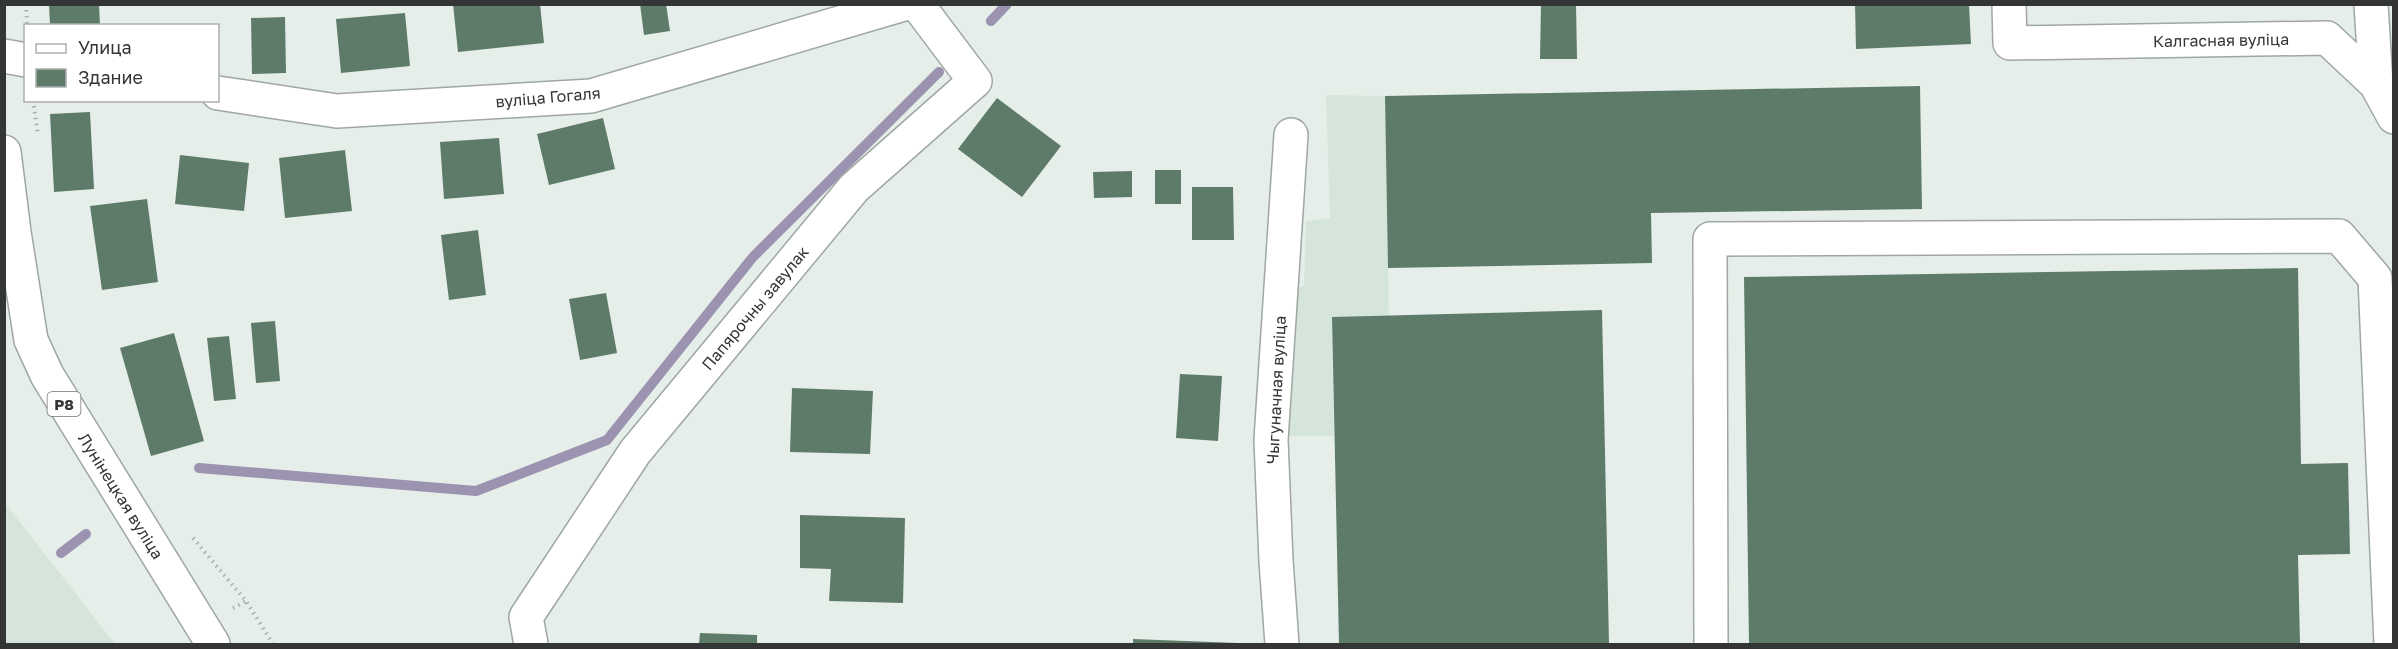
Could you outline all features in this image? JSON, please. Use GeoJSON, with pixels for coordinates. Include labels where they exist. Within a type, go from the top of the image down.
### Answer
{"type":"FeatureCollection","features":[{"type":"Feature","properties":{"kind":"street","name":"вуліца Гогаля"},"geometry":{"type":"LineString","coordinates":[[219,93],[337,111],[591,96],[904,4]]}},
{"type":"Feature","properties":{"kind":"street","name":"Папярочны завулак"},"geometry":{"type":"LineString","coordinates":[[531,645],[526,617],[635,452],[854,188],[975,81],[917,4]]}},
{"type":"Feature","properties":{"kind":"street","name":"Калгасная вуліца"},"geometry":{"type":"LineString","coordinates":[[2009,4],[2010,43],[2327,38],[2376,84],[2394,117]]}},
{"type":"Feature","properties":{"kind":"street"},"geometry":{"type":"LineString","coordinates":[[2371,4],[2376,84]]}},
{"type":"Feature","properties":{"kind":"street"},"geometry":{"type":"LineString","coordinates":[[4,56],[24,60]]}},
{"type":"Feature","properties":{"kind":"street"},"geometry":{"type":"LineString","coordinates":[[2376,84],[2394,56]]}},
{"type":"Feature","properties":{"kind":"street","name":"Чыгуначная вуліца"},"geometry":{"type":"LineString","coordinates":[[1282,645],[1271,440],[1291,135]]}},
{"type":"Feature","properties":{"kind":"street","name":"Лунінецкая вуліца"},"geometry":{"type":"LineString","coordinates":[[4,152],[31,340],[47,375],[207,636]]}},
{"type":"Feature","properties":{"kind":"street"},"geometry":{"type":"LineString","coordinates":[[1711,645],[1710,239],[2315,236],[2339,236],[2376,278],[2391,645]]}},
{"type":"Feature","properties":{"kind":"path"},"geometry":{"type":"LineString","coordinates":[[26,4],[27,24]]}},
{"type":"Feature","properties":{"kind":"path"},"geometry":{"type":"LineString","coordinates":[[33,102],[38,136]]}},
{"type":"Feature","properties":{"kind":"path"},"geometry":{"type":"LineString","coordinates":[[187,531],[246,601],[273,645]]}},
{"type":"Feature","properties":{"kind":"shaded area"},"geometry":{"type":"Polygon","coordinates":[[[1326,95],[1385,96],[1389,316],[1332,317],[1334,436],[1285,436],[1287,290],[1304,286],[1306,221],[1330,218],[1326,95]]]}},
{"type":"Feature","properties":{"kind":"shaded area"},"geometry":{"type":"Polygon","coordinates":[[[5,503],[115,644],[5,644],[5,503]]]}},
{"type":"Feature","properties":{"kind":"building"},"geometry":{"type":"Polygon","coordinates":[[[49,4],[99,4],[100,24],[50,24],[49,4]]]}},
{"type":"Feature","properties":{"kind":"building"},"geometry":{"type":"Polygon","coordinates":[[[453,4],[540,4],[544,43],[458,52],[453,4]]]}},
{"type":"Feature","properties":{"kind":"building"},"geometry":{"type":"Polygon","coordinates":[[[640,4],[666,4],[670,31],[644,35],[640,4]]]}},
{"type":"Feature","properties":{"kind":"building"},"geometry":{"type":"Polygon","coordinates":[[[1541,4],[1576,4],[1577,59],[1540,59],[1541,4]]]}},
{"type":"Feature","properties":{"kind":"building"},"geometry":{"type":"Polygon","coordinates":[[[1855,4],[1969,4],[1971,44],[1856,49],[1855,4]]]}},
{"type":"Feature","properties":{"kind":"building"},"geometry":{"type":"Polygon","coordinates":[[[405,13],[410,66],[341,73],[336,19],[405,13]]]}},
{"type":"Feature","properties":{"kind":"building"},"geometry":{"type":"Polygon","coordinates":[[[285,17],[286,73],[252,74],[251,18],[285,17]]]}},
{"type":"Feature","properties":{"kind":"building"},"geometry":{"type":"Polygon","coordinates":[[[1920,86],[1922,209],[1651,213],[1652,263],[1388,268],[1385,96],[1920,86]]]}},
{"type":"Feature","properties":{"kind":"building"},"geometry":{"type":"Polygon","coordinates":[[[997,98],[1061,146],[1022,197],[958,149],[997,98]]]}},
{"type":"Feature","properties":{"kind":"building"},"geometry":{"type":"Polygon","coordinates":[[[90,112],[94,189],[54,192],[50,114],[90,112]]]}},
{"type":"Feature","properties":{"kind":"building"},"geometry":{"type":"Polygon","coordinates":[[[603,118],[615,169],[549,185],[537,134],[603,118]]]}},
{"type":"Feature","properties":{"kind":"building"},"geometry":{"type":"Polygon","coordinates":[[[499,138],[504,194],[444,199],[440,142],[499,138]]]}},
{"type":"Feature","properties":{"kind":"building"},"geometry":{"type":"Polygon","coordinates":[[[345,150],[352,211],[285,218],[279,158],[345,150]]]}},
{"type":"Feature","properties":{"kind":"building"},"geometry":{"type":"Polygon","coordinates":[[[180,155],[249,163],[244,211],[175,204],[180,155]]]}},
{"type":"Feature","properties":{"kind":"building"},"geometry":{"type":"Polygon","coordinates":[[[1155,170],[1181,170],[1181,204],[1155,204],[1155,170]]]}},
{"type":"Feature","properties":{"kind":"building"},"geometry":{"type":"Polygon","coordinates":[[[1132,171],[1132,197],[1094,198],[1093,172],[1132,171]]]}},
{"type":"Feature","properties":{"kind":"building"},"geometry":{"type":"Polygon","coordinates":[[[1192,187],[1233,187],[1234,240],[1192,240],[1192,187]]]}},
{"type":"Feature","properties":{"kind":"building"},"geometry":{"type":"Polygon","coordinates":[[[147,199],[158,282],[102,290],[90,206],[147,199]]]}},
{"type":"Feature","properties":{"kind":"building"},"geometry":{"type":"Polygon","coordinates":[[[478,230],[486,295],[449,300],[441,235],[478,230]]]}},
{"type":"Feature","properties":{"kind":"building"},"geometry":{"type":"Polygon","coordinates":[[[2298,268],[2301,464],[2348,463],[2350,554],[2298,555],[2300,644],[1749,644],[1744,277],[2298,268]]]}},
{"type":"Feature","properties":{"kind":"building"},"geometry":{"type":"Polygon","coordinates":[[[606,293],[617,353],[580,360],[569,299],[606,293]]]}},
{"type":"Feature","properties":{"kind":"building"},"geometry":{"type":"Polygon","coordinates":[[[1602,310],[1609,644],[1339,644],[1332,317],[1602,310]]]}},
{"type":"Feature","properties":{"kind":"building"},"geometry":{"type":"Polygon","coordinates":[[[275,321],[280,381],[256,383],[251,323],[275,321]]]}},
{"type":"Feature","properties":{"kind":"building"},"geometry":{"type":"Polygon","coordinates":[[[174,333],[204,441],[151,456],[120,348],[174,333]]]}},
{"type":"Feature","properties":{"kind":"building"},"geometry":{"type":"Polygon","coordinates":[[[229,336],[236,399],[214,401],[207,338],[229,336]]]}},
{"type":"Feature","properties":{"kind":"building"},"geometry":{"type":"Polygon","coordinates":[[[1180,374],[1222,376],[1218,441],[1176,438],[1180,374]]]}},
{"type":"Feature","properties":{"kind":"building"},"geometry":{"type":"Polygon","coordinates":[[[792,388],[873,391],[870,454],[790,452],[792,388]]]}},
{"type":"Feature","properties":{"kind":"building"},"geometry":{"type":"Polygon","coordinates":[[[800,515],[905,518],[903,603],[829,601],[831,569],[800,568],[800,515]]]}},
{"type":"Feature","properties":{"kind":"building"},"geometry":{"type":"Polygon","coordinates":[[[700,633],[757,635],[757,644],[699,644],[700,633]]]}},
{"type":"Feature","properties":{"kind":"building"},"geometry":{"type":"Polygon","coordinates":[[[1133,639],[1238,643],[1238,644],[1133,644],[1133,639]]]}},
{"type":"Feature","properties":{"kind":"waterway"},"geometry":{"type":"LineString","coordinates":[[991,21],[1007,4]]}},
{"type":"Feature","properties":{"kind":"waterway"},"geometry":{"type":"LineString","coordinates":[[199,468],[476,491],[607,440],[753,257],[939,72]]}},
{"type":"Feature","properties":{"kind":"waterway"},"geometry":{"type":"LineString","coordinates":[[61,553],[86,534]]}}]}
